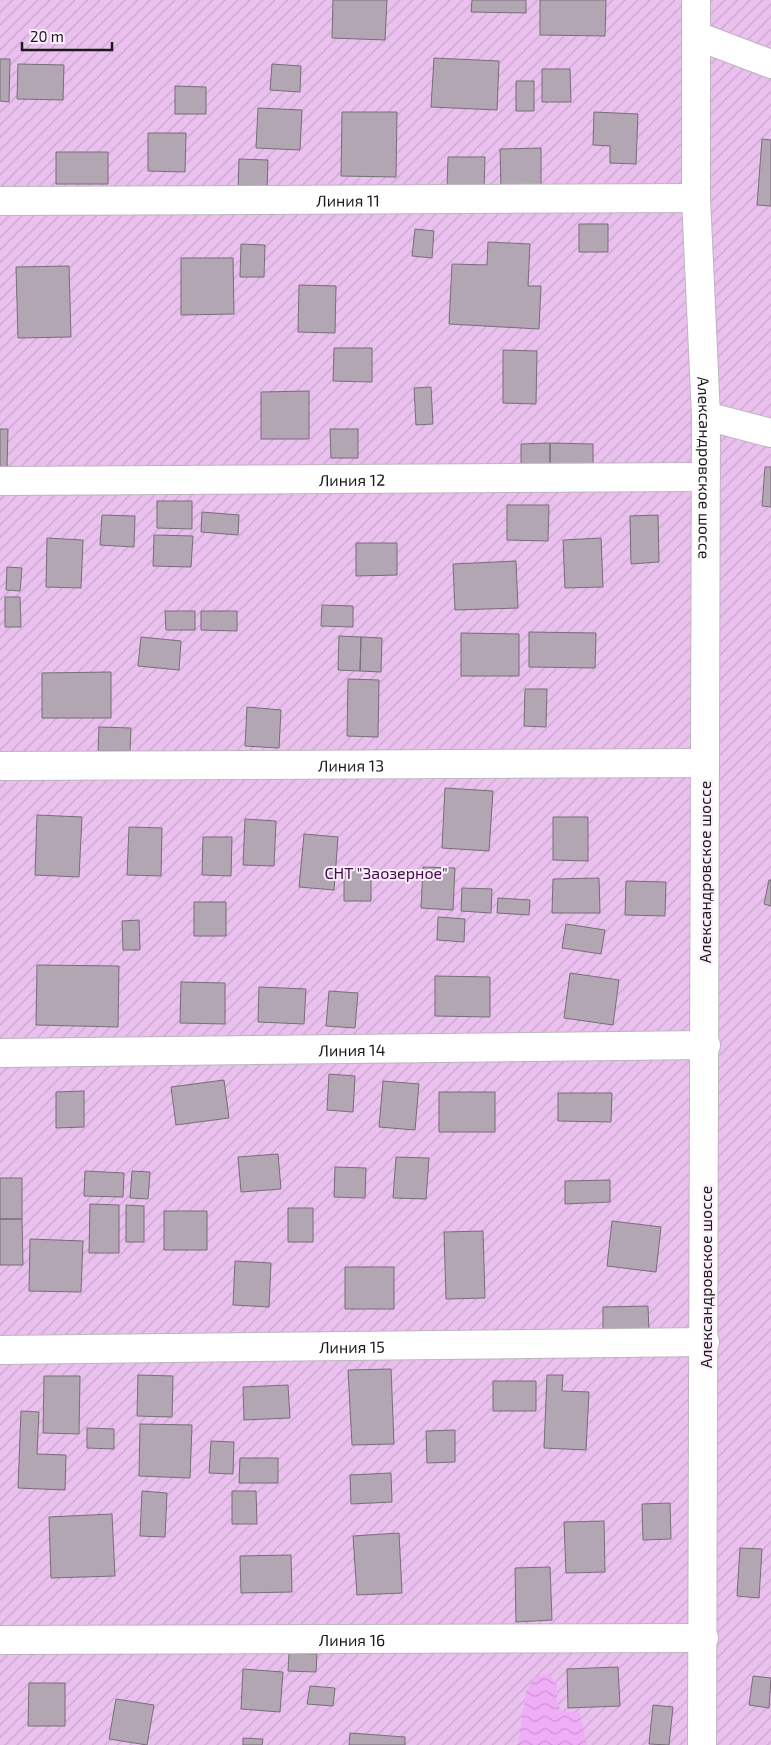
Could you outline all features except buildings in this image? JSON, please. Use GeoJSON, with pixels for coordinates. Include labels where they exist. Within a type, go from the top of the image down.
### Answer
{"type":"FeatureCollection","features":[{"type":"Feature","properties":{"kind":"street","name":"Александровское шоссе"},"geometry":{"type":"LineString","coordinates":[[696,0],[696,198],[706,416],[704,763],[706,1045],[702,1745]]}},
{"type":"Feature","properties":{"kind":"street"},"geometry":{"type":"LineString","coordinates":[[697,36],[771,64]]}},
{"type":"Feature","properties":{"kind":"street","name":"Линия 11"},"geometry":{"type":"LineString","coordinates":[[0,201],[696,198]]}},
{"type":"Feature","properties":{"kind":"street"},"geometry":{"type":"LineString","coordinates":[[706,416],[771,433]]}},
{"type":"Feature","properties":{"kind":"street","name":"Линия 12"},"geometry":{"type":"LineString","coordinates":[[0,482],[706,477]]}},
{"type":"Feature","properties":{"kind":"street","name":"Линия 13"},"geometry":{"type":"LineString","coordinates":[[0,766],[704,763]]}},
{"type":"Feature","properties":{"kind":"street","name":"Линия 14"},"geometry":{"type":"LineString","coordinates":[[0,1053],[706,1045]]}},
{"type":"Feature","properties":{"kind":"street","name":"Линия 15"},"geometry":{"type":"LineString","coordinates":[[0,1350],[705,1342]]}},
{"type":"Feature","properties":{"kind":"street","name":"Линия 16"},"geometry":{"type":"LineString","coordinates":[[0,1640],[704,1638]]}},
{"type":"Feature","properties":{"kind":"green space","name":"СНТ \"Заозерное\""},"geometry":{"type":"Polygon","coordinates":[[[0,0],[771,0],[771,1745],[0,1745],[0,0]]]}},
{"type":"Feature","properties":{"kind":"water"},"geometry":{"type":"Polygon","coordinates":[[[549,1674],[557,1685],[557,1702],[561,1711],[580,1713],[587,1745],[518,1745],[526,1691],[534,1678],[549,1674]]]}}]}
